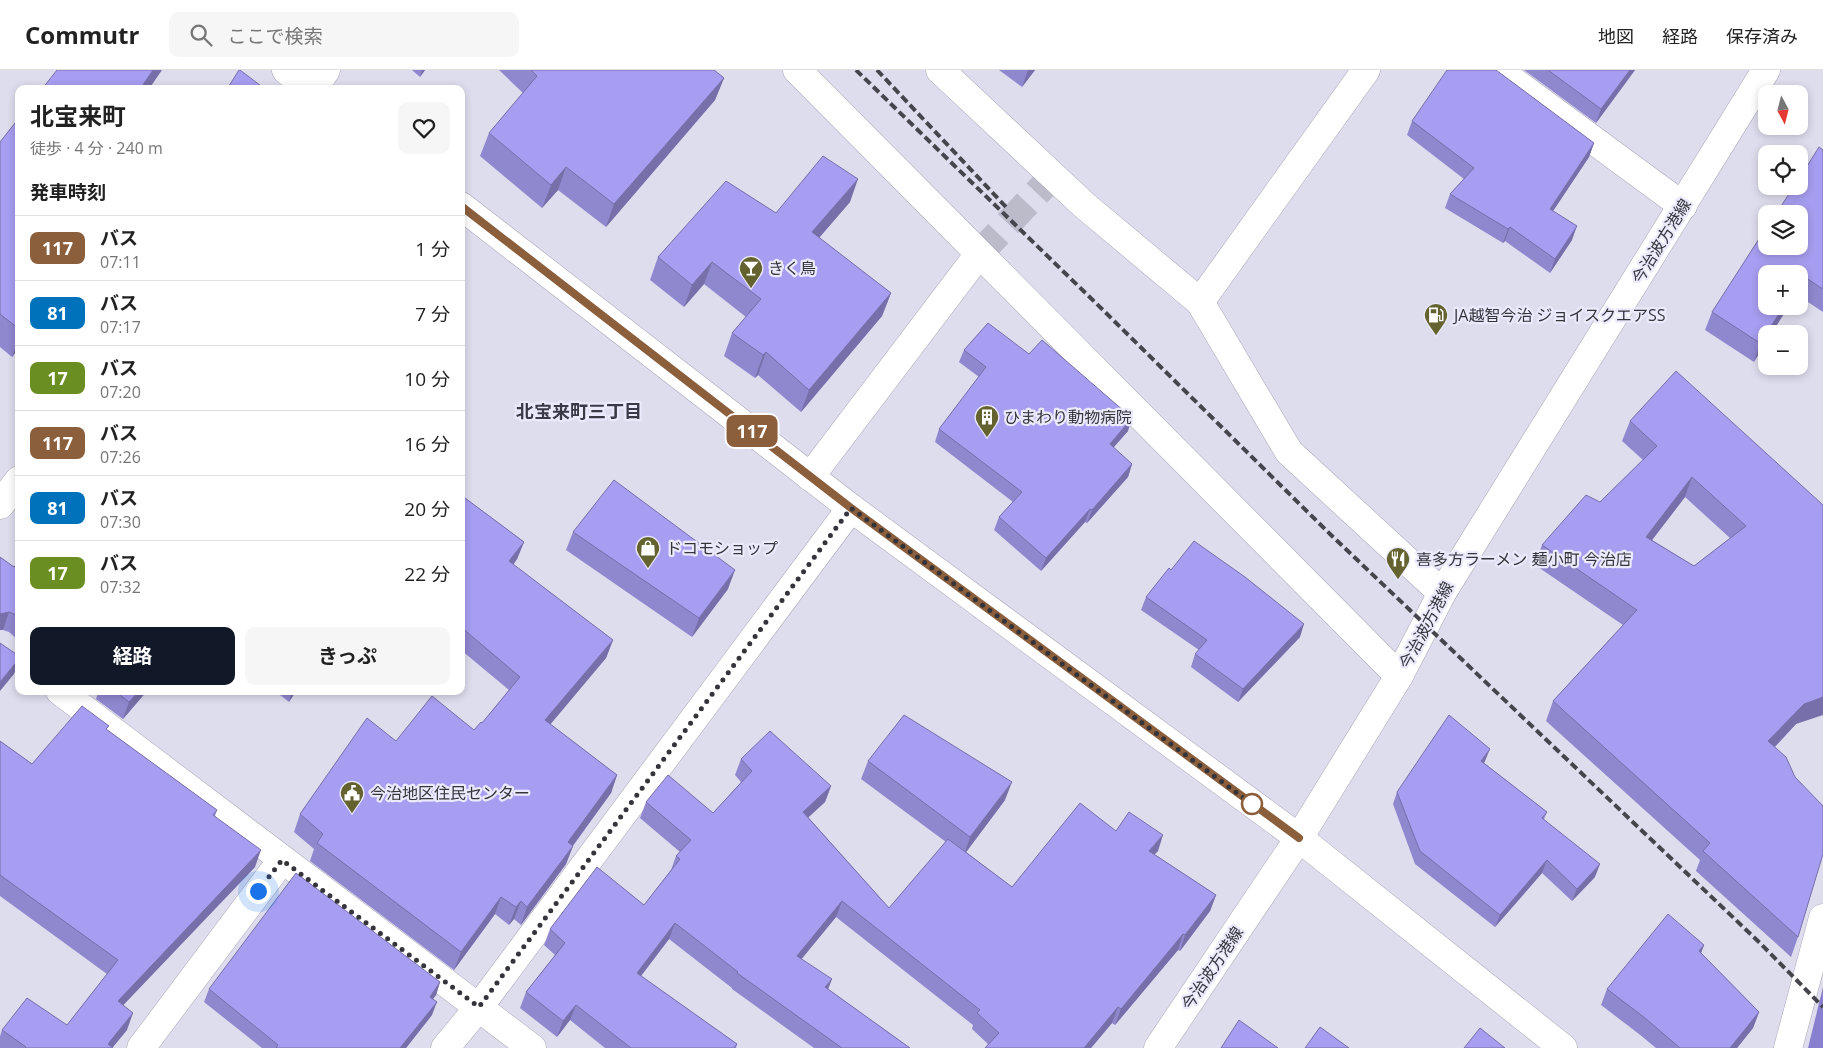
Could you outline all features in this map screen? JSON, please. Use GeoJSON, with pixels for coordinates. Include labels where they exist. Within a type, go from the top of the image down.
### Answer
{"type":"FeatureCollection","features":[{"type":"Feature","properties":{"kind":"street"},"geometry":{"type":"LineString","coordinates":[[286,70],[307,85]]}},
{"type":"Feature","properties":{"kind":"street"},"geometry":{"type":"LineString","coordinates":[[315,85],[326,70]]}},
{"type":"Feature","properties":{"kind":"street"},"geometry":{"type":"LineString","coordinates":[[797,70],[1399,676]]}},
{"type":"Feature","properties":{"kind":"street"},"geometry":{"type":"LineString","coordinates":[[940,70],[1084,205],[1200,302],[1289,452],[1442,592]]}},
{"type":"Feature","properties":{"kind":"street"},"geometry":{"type":"LineString","coordinates":[[1200,302],[1366,70]]}},
{"type":"Feature","properties":{"kind":"street"},"geometry":{"type":"LineString","coordinates":[[1498,70],[1683,206]]}},
{"type":"Feature","properties":{"kind":"street","name":"今治波方港線"},"geometry":{"type":"LineString","coordinates":[[1158,1048],[1299,838],[1399,676],[1442,592],[1766,70]]}},
{"type":"Feature","properties":{"kind":"street"},"geometry":{"type":"LineString","coordinates":[[465,209],[851,508],[1299,838],[1563,1048]]}},
{"type":"Feature","properties":{"kind":"street"},"geometry":{"type":"LineString","coordinates":[[810,477],[980,254]]}},
{"type":"Feature","properties":{"kind":"street"},"geometry":{"type":"LineString","coordinates":[[0,505],[15,485]]}},
{"type":"Feature","properties":{"kind":"street"},"geometry":{"type":"LineString","coordinates":[[445,1048],[479,1007],[851,508]]}},
{"type":"Feature","properties":{"kind":"street"},"geometry":{"type":"LineString","coordinates":[[65,695],[532,1048]]}},
{"type":"Feature","properties":{"kind":"street"},"geometry":{"type":"LineString","coordinates":[[140,1048],[282,860]]}},
{"type":"Feature","properties":{"kind":"street"},"geometry":{"type":"LineString","coordinates":[[1788,1048],[1823,918]]}},
{"type":"Feature","properties":{"kind":"shaded area"},"geometry":{"type":"Polygon","coordinates":[[[1823,987],[1823,1048],[1808,1048],[1823,987]]]}},
{"type":"Feature","properties":{"kind":"building"},"geometry":{"type":"Polygon","coordinates":[[[57,70],[153,70],[143,85],[45,85],[57,70]]]}},
{"type":"Feature","properties":{"kind":"building"},"geometry":{"type":"Polygon","coordinates":[[[240,70],[260,85],[230,85],[240,70]]]}},
{"type":"Feature","properties":{"kind":"building"},"geometry":{"type":"Polygon","coordinates":[[[531,70],[714,70],[724,78],[614,204],[566,167],[551,185],[489,133],[537,76],[531,70]]]}},
{"type":"Feature","properties":{"kind":"building"},"geometry":{"type":"Polygon","coordinates":[[[1447,70],[1496,70],[1594,143],[1550,209],[1577,226],[1555,259],[1510,227],[1508,229],[1450,194],[1474,168],[1412,121],[1447,70]]]}},
{"type":"Feature","properties":{"kind":"building"},"geometry":{"type":"Polygon","coordinates":[[[1548,70],[1630,70],[1601,109],[1548,70]]]}},
{"type":"Feature","properties":{"kind":"building"},"geometry":{"type":"Polygon","coordinates":[[[15,123],[15,326],[0,314],[0,142],[15,123]]]}},
{"type":"Feature","properties":{"kind":"building"},"geometry":{"type":"Polygon","coordinates":[[[1819,147],[1823,150],[1823,289],[1808,279],[1808,265],[1758,265],[1758,315],[1778,315],[1772,325],[1758,325],[1758,342],[1712,312],[1758,240],[1758,255],[1808,255],[1808,205],[1782,205],[1788,195],[1808,195],[1808,165],[1819,147]]]}},
{"type":"Feature","properties":{"kind":"building"},"geometry":{"type":"Polygon","coordinates":[[[823,156],[858,179],[812,232],[891,293],[809,390],[766,352],[763,355],[732,333],[761,299],[712,262],[692,285],[658,257],[726,181],[776,213],[823,156]]]}},
{"type":"Feature","properties":{"kind":"building"},"geometry":{"type":"Polygon","coordinates":[[[988,323],[1029,354],[1042,340],[1132,418],[1110,444],[1132,464],[1092,510],[1090,509],[1046,558],[999,517],[1022,492],[939,429],[986,367],[964,350],[988,323]]]}},
{"type":"Feature","properties":{"kind":"building"},"geometry":{"type":"Polygon","coordinates":[[[1676,371],[1823,505],[1823,697],[1804,704],[1768,741],[1786,757],[1795,777],[1823,806],[1823,854],[1798,937],[1703,851],[1710,843],[1553,701],[1637,610],[1542,545],[1586,495],[1600,502],[1657,446],[1630,421],[1676,371]],[[1692,477],[1646,537],[1694,566],[1746,526],[1692,477]]]}},
{"type":"Feature","properties":{"kind":"building","name":"ドコモショップ"},"geometry":{"type":"Polygon","coordinates":[[[614,480],[735,570],[699,618],[573,532],[614,480]]]}},
{"type":"Feature","properties":{"kind":"building"},"geometry":{"type":"Polygon","coordinates":[[[465,498],[524,542],[509,561],[613,640],[545,720],[617,775],[568,842],[573,846],[527,907],[521,901],[516,907],[501,897],[461,952],[317,843],[323,834],[300,814],[367,718],[396,741],[432,696],[474,730],[520,677],[465,630],[465,498]]]}},
{"type":"Feature","properties":{"kind":"building"},"geometry":{"type":"Polygon","coordinates":[[[1194,541],[1245,577],[1304,624],[1243,689],[1195,654],[1207,640],[1146,597],[1194,541]]]}},
{"type":"Feature","properties":{"kind":"building"},"geometry":{"type":"Polygon","coordinates":[[[0,557],[14,567],[15,566],[15,615],[9,612],[0,614],[0,557]]]}},
{"type":"Feature","properties":{"kind":"building"},"geometry":{"type":"Polygon","coordinates":[[[0,643],[15,653],[15,664],[0,682],[0,643]]]}},
{"type":"Feature","properties":{"kind":"building"},"geometry":{"type":"Polygon","coordinates":[[[120,695],[135,695],[129,702],[120,695]]]}},
{"type":"Feature","properties":{"kind":"building"},"geometry":{"type":"Polygon","coordinates":[[[82,706],[109,726],[106,729],[217,810],[213,815],[261,850],[118,1001],[133,1013],[108,1044],[113,1048],[25,1048],[2,1030],[27,998],[67,1025],[118,960],[0,875],[0,741],[32,764],[82,706]]]}},
{"type":"Feature","properties":{"kind":"building"},"geometry":{"type":"Polygon","coordinates":[[[904,715],[1012,782],[970,837],[868,761],[904,715]]]}},
{"type":"Feature","properties":{"kind":"building"},"geometry":{"type":"Polygon","coordinates":[[[1449,715],[1490,749],[1481,761],[1547,812],[1542,818],[1600,864],[1577,889],[1547,860],[1500,915],[1420,851],[1397,792],[1449,715]]]}},
{"type":"Feature","properties":{"kind":"building"},"geometry":{"type":"Polygon","coordinates":[[[770,731],[831,786],[803,812],[889,908],[948,839],[1012,887],[1080,803],[1116,831],[1129,812],[1163,835],[1149,851],[1216,895],[1185,935],[1183,934],[1121,1009],[1118,1007],[1084,1048],[985,1048],[999,1033],[977,1013],[980,1010],[842,901],[797,956],[832,979],[825,987],[910,1048],[842,1048],[737,973],[675,923],[637,973],[737,1044],[734,1048],[631,1048],[576,1005],[563,1021],[526,992],[565,943],[550,929],[597,867],[644,905],[680,859],[676,856],[691,840],[646,802],[668,775],[713,813],[752,771],[741,759],[770,731]]]}},
{"type":"Feature","properties":{"kind":"building"},"geometry":{"type":"Polygon","coordinates":[[[296,873],[440,982],[430,997],[437,1002],[400,1048],[276,1048],[278,1045],[209,989],[296,873]]]}},
{"type":"Feature","properties":{"kind":"building"},"geometry":{"type":"Polygon","coordinates":[[[1668,914],[1704,945],[1699,951],[1759,1012],[1730,1048],[1680,1048],[1607,989],[1668,914]]]}},
{"type":"Feature","properties":{"kind":"building"},"geometry":{"type":"Polygon","coordinates":[[[1239,1020],[1278,1048],[1221,1048],[1239,1020]]]}},
{"type":"Feature","properties":{"kind":"building"},"geometry":{"type":"Polygon","coordinates":[[[1320,1027],[1349,1048],[1305,1048],[1320,1027]]]}},
{"type":"Feature","properties":{"kind":"building"},"geometry":{"type":"Polygon","coordinates":[[[1480,1028],[1505,1048],[1464,1048],[1480,1028]]]}},
{"type":"Feature","properties":{"kind":"tunnel"},"geometry":{"type":"LineString","coordinates":[[979,254],[1053,176]]}},
{"type":"Feature","properties":{"kind":"railway"},"geometry":{"type":"LineString","coordinates":[[856,70],[1331,535],[1760,943],[1823,1007]]}},
{"type":"Feature","properties":{"kind":"railway"},"geometry":{"type":"LineString","coordinates":[[877,70],[1007,208]]}},
{"type":"Feature","properties":{"kind":"bus line","name":"117"},"geometry":{"type":"LineString","coordinates":[[465,209],[851,508],[1299,838]]}},
{"type":"Feature","properties":{"kind":"place","name":"きく鳥"},"geometry":{"type":"Point","coordinates":[751,289]}},
{"type":"Feature","properties":{"kind":"place","name":"JA越智今治 ジョイスクエアSS"},"geometry":{"type":"Point","coordinates":[1436,336]}},
{"type":"Feature","properties":{"kind":"place","name":"ひまわり動物病院"},"geometry":{"type":"Point","coordinates":[987,438]}},
{"type":"Feature","properties":{"kind":"place","name":"ドコモショップ"},"geometry":{"type":"Point","coordinates":[648,569]}},
{"type":"Feature","properties":{"kind":"place","name":"喜多方ラーメン 麺小町 今治店"},"geometry":{"type":"Point","coordinates":[1398,580]}},
{"type":"Feature","properties":{"kind":"place","name":"今治地区住民センター"},"geometry":{"type":"Point","coordinates":[352,814]}},
{"type":"Feature","properties":{"kind":"district","name":"北宝来町三丁目"},"geometry":{"type":"Point","coordinates":[579,412]}},
{"type":"Feature","properties":{"kind":"route"},"geometry":{"type":"LineString","coordinates":[[258,891],[282,860],[479,1007],[851,508],[1252,804]]}}]}
